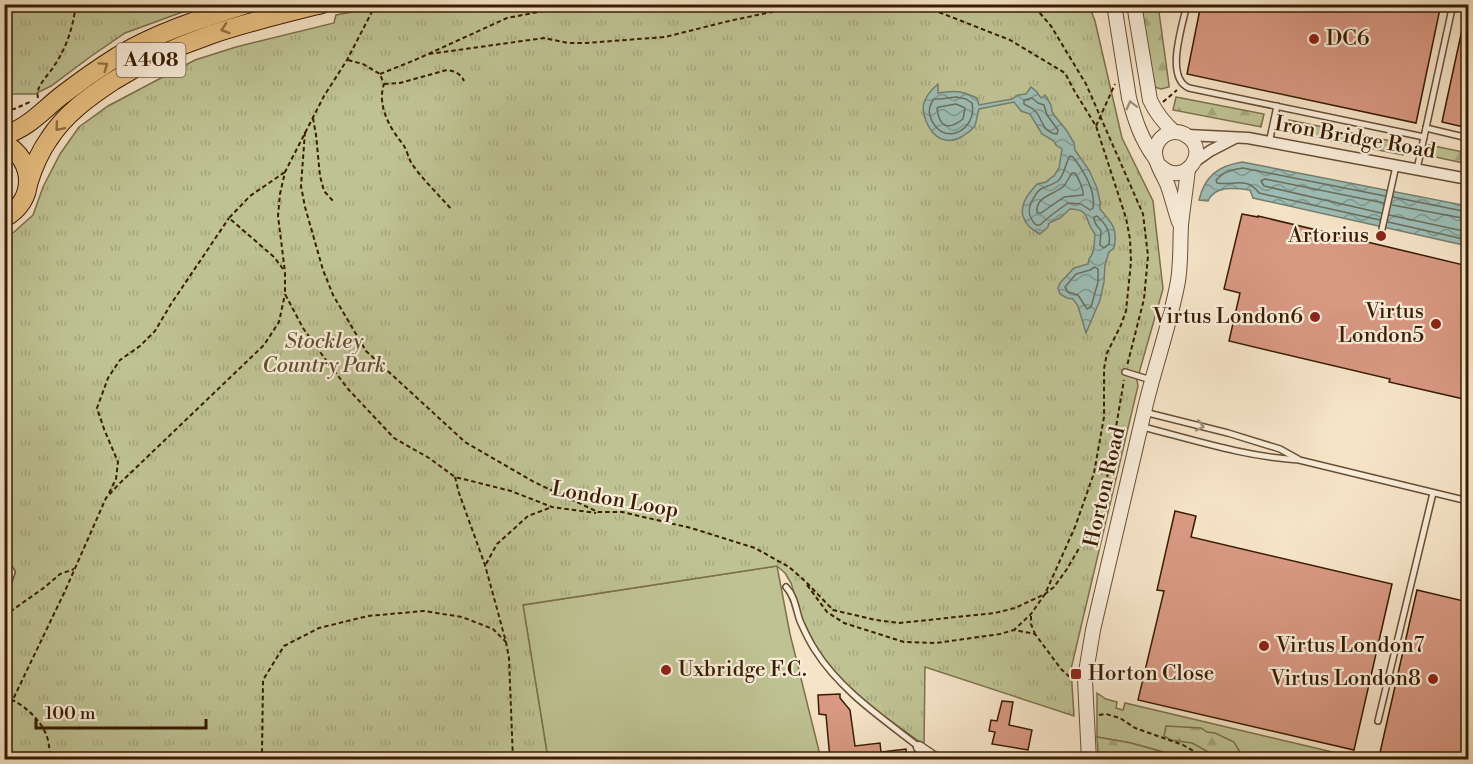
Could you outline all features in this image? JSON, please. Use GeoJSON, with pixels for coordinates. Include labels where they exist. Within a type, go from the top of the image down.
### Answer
{"type":"FeatureCollection","features":[{"type":"Feature","properties":{"kind":"main road","name":"A408"},"geometry":{"type":"LineString","coordinates":[[4,135],[27,124],[119,56],[154,37],[247,4]]}},
{"type":"Feature","properties":{"kind":"main road","name":"A408"},"geometry":{"type":"LineString","coordinates":[[28,184],[42,150],[61,123],[91,96],[123,75],[167,52],[213,33],[322,4]]}},
{"type":"Feature","properties":{"kind":"main road"},"geometry":{"type":"LineString","coordinates":[[4,143],[22,159],[27,171],[28,184],[21,204],[13,213],[4,218]]}},
{"type":"Feature","properties":{"kind":"street","name":"Horton Road"},"geometry":{"type":"LineString","coordinates":[[1114,4],[1129,98],[1136,124],[1158,162],[1181,226]]}},
{"type":"Feature","properties":{"kind":"street"},"geometry":{"type":"LineString","coordinates":[[1134,4],[1148,91],[1154,110],[1162,121],[1192,140],[1196,148],[1196,156],[1191,166]]}},
{"type":"Feature","properties":{"kind":"street"},"geometry":{"type":"LineString","coordinates":[[1180,134],[1165,135],[1159,140],[1155,150],[1158,162],[1167,172],[1174,174],[1182,172],[1210,151],[1235,138]]}},
{"type":"Feature","properties":{"kind":"street","name":"Iron Bridge Road"},"geometry":{"type":"LineString","coordinates":[[1180,134],[1248,138],[1468,179]]}},
{"type":"Feature","properties":{"kind":"street","name":"Horton Road"},"geometry":{"type":"LineString","coordinates":[[1089,759],[1085,675],[1093,630],[1140,426],[1178,279],[1181,226],[1191,166]]}},
{"type":"Feature","properties":{"kind":"street"},"geometry":{"type":"LineString","coordinates":[[919,747],[938,759]]}},
{"type":"Feature","properties":{"kind":"lane"},"geometry":{"type":"LineString","coordinates":[[1187,4],[1176,59],[1178,75],[1183,85],[1424,137]]}},
{"type":"Feature","properties":{"kind":"lane"},"geometry":{"type":"LineString","coordinates":[[1417,169],[1453,4]]}},
{"type":"Feature","properties":{"kind":"lane"},"geometry":{"type":"LineString","coordinates":[[1269,142],[1277,106]]}},
{"type":"Feature","properties":{"kind":"lane"},"geometry":{"type":"LineString","coordinates":[[1426,128],[1468,138]]}},
{"type":"Feature","properties":{"kind":"lane"},"geometry":{"type":"LineString","coordinates":[[1382,229],[1396,165]]}},
{"type":"Feature","properties":{"kind":"lane"},"geometry":{"type":"LineString","coordinates":[[1125,372],[1151,380]]}},
{"type":"Feature","properties":{"kind":"lane"},"geometry":{"type":"LineString","coordinates":[[1144,411],[1280,449],[1299,460]]}},
{"type":"Feature","properties":{"kind":"lane"},"geometry":{"type":"LineString","coordinates":[[1140,426],[1275,459],[1299,460],[1468,501]]}},
{"type":"Feature","properties":{"kind":"lane"},"geometry":{"type":"LineString","coordinates":[[1378,721],[1433,493]]}},
{"type":"Feature","properties":{"kind":"lane"},"geometry":{"type":"LineString","coordinates":[[4,561],[12,572],[8,584],[4,587]]}},
{"type":"Feature","properties":{"kind":"lane"},"geometry":{"type":"LineString","coordinates":[[786,587],[792,594],[801,622],[814,649],[833,675],[879,716],[919,747]]}},
{"type":"Feature","properties":{"kind":"path"},"geometry":{"type":"LineString","coordinates":[[4,110],[23,106],[38,97],[39,87],[67,43],[76,4]]}},
{"type":"Feature","properties":{"kind":"path","name":"London Loop"},"geometry":{"type":"LineString","coordinates":[[376,4],[347,60],[324,96],[285,172],[278,216],[285,272],[285,294],[309,336],[348,389],[394,438],[429,458],[455,477],[511,491],[552,507],[589,513],[621,513],[691,529],[755,548],[789,567],[806,583],[827,612],[844,623],[883,636],[904,642],[936,643],[1014,630]]}},
{"type":"Feature","properties":{"kind":"path"},"geometry":{"type":"LineString","coordinates":[[380,74],[507,18],[549,10],[624,4]]}},
{"type":"Feature","properties":{"kind":"path"},"geometry":{"type":"LineString","coordinates":[[429,54],[544,38],[568,43],[586,43],[665,37],[809,4]]}},
{"type":"Feature","properties":{"kind":"path"},"geometry":{"type":"LineString","coordinates":[[918,4],[1010,40],[1065,73],[1096,126],[1126,218],[1130,239],[1129,295],[1121,325],[1107,353],[1104,369],[1103,425],[1094,472],[1075,527],[1045,594],[1031,614],[1014,630]]}},
{"type":"Feature","properties":{"kind":"path"},"geometry":{"type":"LineString","coordinates":[[755,548],[789,567],[833,609],[876,620],[899,623],[995,613],[1015,608],[1045,594],[1054,587],[1067,569],[1092,526],[1108,474],[1125,372],[1144,299],[1148,256],[1143,214],[1086,84],[1051,26],[1033,6],[1028,4]]}},
{"type":"Feature","properties":{"kind":"path"},"geometry":{"type":"LineString","coordinates":[[347,60],[363,64],[380,74],[384,84],[382,106],[390,127],[403,144],[411,163],[452,210]]}},
{"type":"Feature","properties":{"kind":"path"},"geometry":{"type":"LineString","coordinates":[[1096,126],[1124,65]]}},
{"type":"Feature","properties":{"kind":"path"},"geometry":{"type":"LineString","coordinates":[[384,84],[400,83],[447,70],[462,76],[465,81]]}},
{"type":"Feature","properties":{"kind":"path"},"geometry":{"type":"LineString","coordinates":[[1154,110],[1183,85]]}},
{"type":"Feature","properties":{"kind":"path"},"geometry":{"type":"LineString","coordinates":[[313,118],[320,176],[324,191],[333,202]]}},
{"type":"Feature","properties":{"kind":"path"},"geometry":{"type":"LineString","coordinates":[[305,132],[301,186],[305,207],[323,270],[333,295],[366,351],[465,442],[534,482],[598,512],[621,512],[692,528],[734,542]]}},
{"type":"Feature","properties":{"kind":"path"},"geometry":{"type":"LineString","coordinates":[[4,718],[116,479],[118,462],[97,408],[108,378],[120,360],[140,346],[155,331],[229,218],[250,196],[285,172]]}},
{"type":"Feature","properties":{"kind":"path"},"geometry":{"type":"LineString","coordinates":[[229,218],[274,257],[285,272]]}},
{"type":"Feature","properties":{"kind":"path"},"geometry":{"type":"LineString","coordinates":[[106,498],[264,345],[279,322],[285,294]]}},
{"type":"Feature","properties":{"kind":"path"},"geometry":{"type":"LineString","coordinates":[[455,477],[485,565],[506,642],[513,759]]}},
{"type":"Feature","properties":{"kind":"path"},"geometry":{"type":"LineString","coordinates":[[485,565],[497,544],[528,516],[552,507]]}},
{"type":"Feature","properties":{"kind":"path"},"geometry":{"type":"LineString","coordinates":[[4,616],[39,592],[60,574],[74,569]]}},
{"type":"Feature","properties":{"kind":"path"},"geometry":{"type":"LineString","coordinates":[[264,759],[262,753],[263,680],[284,646],[319,628],[369,616],[423,611],[462,617],[493,629],[506,642]]}},
{"type":"Feature","properties":{"kind":"path"},"geometry":{"type":"LineString","coordinates":[[1031,614],[1031,624],[1035,634],[1061,669],[1071,679],[1077,680]]}},
{"type":"Feature","properties":{"kind":"path"},"geometry":{"type":"LineString","coordinates":[[1014,630],[1035,634]]}},
{"type":"Feature","properties":{"kind":"path"},"geometry":{"type":"LineString","coordinates":[[4,698],[13,699],[36,718],[46,734],[51,757]]}},
{"type":"Feature","properties":{"kind":"path"},"geometry":{"type":"LineString","coordinates":[[1087,716],[1106,714],[1120,718],[1135,728],[1183,745],[1209,759]]}},
{"type":"Feature","properties":{"kind":"path"},"geometry":{"type":"LineString","coordinates":[[4,753],[51,757],[287,753]]}},
{"type":"Feature","properties":{"kind":"green space"},"geometry":{"type":"Polygon","coordinates":[[[5,4],[202,5],[125,33],[51,86],[35,94],[5,94],[5,4]]]}},
{"type":"Feature","properties":{"kind":"green space","name":"Stockley Country Park"},"geometry":{"type":"Polygon","coordinates":[[[390,5],[1089,5],[1095,21],[1122,138],[1153,201],[1163,289],[1137,380],[1138,386],[1071,669],[1074,716],[925,667],[924,745],[880,713],[834,674],[816,647],[803,621],[791,583],[777,566],[523,605],[548,759],[5,760],[5,238],[33,215],[43,187],[60,154],[79,127],[108,106],[195,60],[236,47],[334,23],[336,15],[390,5]]]}},
{"type":"Feature","properties":{"kind":"green space"},"geometry":{"type":"Polygon","coordinates":[[[1141,5],[1158,5],[1169,87],[1161,89],[1154,87],[1141,5]]]}},
{"type":"Feature","properties":{"kind":"green space"},"geometry":{"type":"Polygon","coordinates":[[[1176,97],[1264,114],[1261,127],[1173,110],[1176,97]]]}},
{"type":"Feature","properties":{"kind":"green space"},"geometry":{"type":"Polygon","coordinates":[[[1289,120],[1406,144],[1403,155],[1287,132],[1289,120]]]}},
{"type":"Feature","properties":{"kind":"green space"},"geometry":{"type":"Polygon","coordinates":[[[1429,145],[1468,153],[1468,164],[1426,155],[1429,145]]]}},
{"type":"Feature","properties":{"kind":"green space","name":"Uxbridge F.C."},"geometry":{"type":"Polygon","coordinates":[[[777,566],[790,634],[821,759],[548,759],[523,605],[777,566]]]}},
{"type":"Feature","properties":{"kind":"green space"},"geometry":{"type":"Polygon","coordinates":[[[1097,693],[1117,702],[1116,708],[1123,710],[1125,703],[1362,759],[1186,759],[1131,743],[1097,737],[1097,693]]]}},
{"type":"Feature","properties":{"kind":"green space"},"geometry":{"type":"Polygon","coordinates":[[[1166,726],[1201,728],[1215,733],[1234,742],[1244,759],[1221,759],[1192,743],[1171,740],[1164,736],[1166,726]]]}},
{"type":"Feature","properties":{"kind":"green space"},"geometry":{"type":"Polygon","coordinates":[[[1097,737],[1131,743],[1186,759],[1129,759],[1098,752],[1097,737]]]}},
{"type":"Feature","properties":{"kind":"water"},"geometry":{"type":"Polygon","coordinates":[[[938,84],[938,93],[954,91],[967,94],[977,98],[979,105],[1012,99],[1026,94],[1031,87],[1041,98],[1045,95],[1054,115],[1067,131],[1075,150],[1089,170],[1097,188],[1100,209],[1111,222],[1115,235],[1114,248],[1109,252],[1105,265],[1100,300],[1086,333],[1078,306],[1073,299],[1060,294],[1058,288],[1074,268],[1088,264],[1094,247],[1095,234],[1084,213],[1070,209],[1060,218],[1049,223],[1040,234],[1028,225],[1022,209],[1027,197],[1037,184],[1046,182],[1054,176],[1059,168],[1062,149],[1042,134],[1030,114],[1021,111],[1014,102],[979,109],[975,125],[970,131],[957,139],[941,139],[932,132],[923,110],[926,98],[938,84]]]}},
{"type":"Feature","properties":{"kind":"water"},"geometry":{"type":"Polygon","coordinates":[[[1242,162],[1468,206],[1468,246],[1253,198],[1250,190],[1220,190],[1215,192],[1208,201],[1199,200],[1205,184],[1214,173],[1226,166],[1242,162]]]}},
{"type":"Feature","properties":{"kind":"building","name":"DC6"},"geometry":{"type":"Polygon","coordinates":[[[1201,4],[1441,4],[1416,123],[1187,74],[1201,4]]]}},
{"type":"Feature","properties":{"kind":"building"},"geometry":{"type":"Polygon","coordinates":[[[1465,16],[1468,17],[1468,128],[1442,122],[1465,16]]]}},
{"type":"Feature","properties":{"kind":"building","name":"Virtus London6"},"geometry":{"type":"Polygon","coordinates":[[[1242,214],[1468,266],[1468,400],[1229,341],[1240,293],[1224,289],[1242,214]]]}},
{"type":"Feature","properties":{"kind":"building","name":"Virtus London7"},"geometry":{"type":"Polygon","coordinates":[[[1175,511],[1196,516],[1191,537],[1392,584],[1354,750],[1138,700],[1164,591],[1157,590],[1175,511]]]}},
{"type":"Feature","properties":{"kind":"building","name":"Virtus London8"},"geometry":{"type":"Polygon","coordinates":[[[1417,590],[1468,602],[1468,759],[1379,757],[1417,590]]]}},
{"type":"Feature","properties":{"kind":"building"},"geometry":{"type":"Polygon","coordinates":[[[840,694],[840,698],[850,710],[855,746],[880,743],[881,752],[906,749],[907,759],[830,759],[826,715],[819,714],[818,695],[840,694]]]}},
{"type":"Feature","properties":{"kind":"building"},"geometry":{"type":"Polygon","coordinates":[[[1002,701],[1013,702],[1009,725],[1032,730],[1028,750],[992,744],[995,732],[989,731],[991,720],[997,721],[1002,701]]]}},
{"type":"Feature","properties":{"kind":"place","name":"DC6"},"geometry":{"type":"Point","coordinates":[1314,39]}},
{"type":"Feature","properties":{"kind":"place","name":"Artorius"},"geometry":{"type":"Point","coordinates":[1381,236]}},
{"type":"Feature","properties":{"kind":"place","name":"Virtus London6"},"geometry":{"type":"Point","coordinates":[1315,317]}},
{"type":"Feature","properties":{"kind":"place","name":"Virtus London5"},"geometry":{"type":"Point","coordinates":[1436,324]}},
{"type":"Feature","properties":{"kind":"place","name":"Virtus London7"},"geometry":{"type":"Point","coordinates":[1264,646]}},
{"type":"Feature","properties":{"kind":"place","name":"Uxbridge F.C."},"geometry":{"type":"Point","coordinates":[666,670]}},
{"type":"Feature","properties":{"kind":"place","name":"Horton Close"},"geometry":{"type":"Point","coordinates":[1076,674]}},
{"type":"Feature","properties":{"kind":"place","name":"Virtus London8"},"geometry":{"type":"Point","coordinates":[1433,679]}}]}
